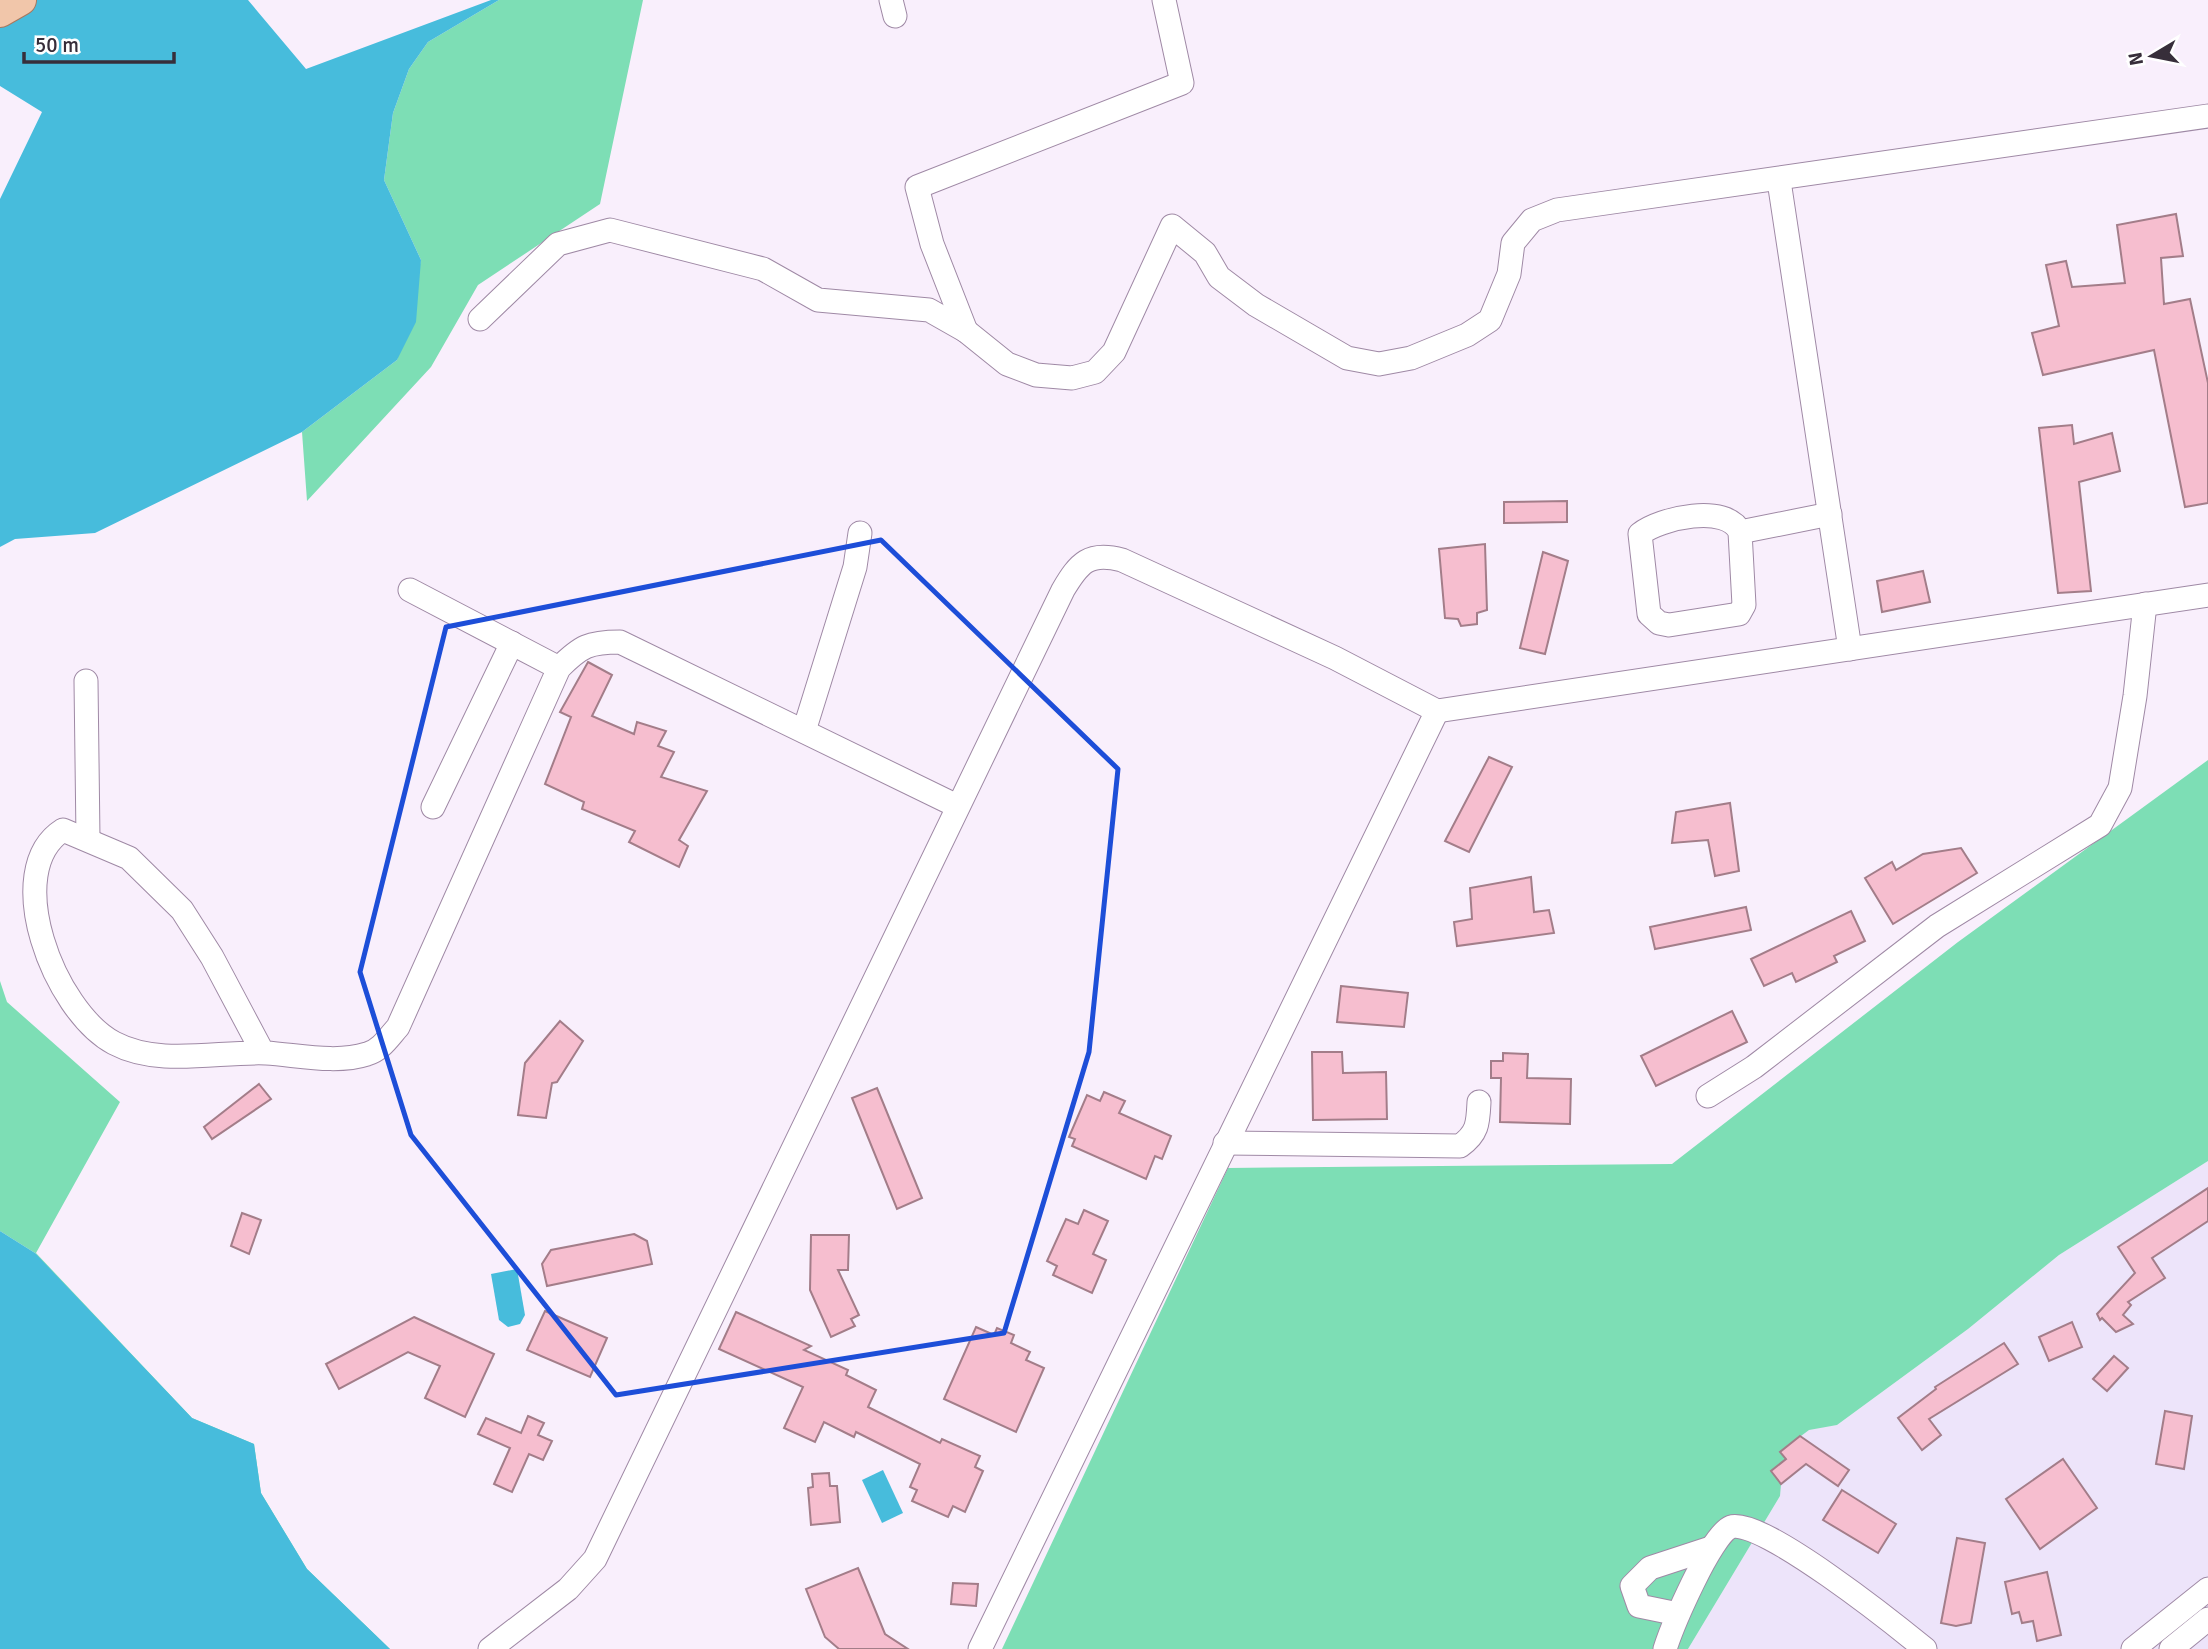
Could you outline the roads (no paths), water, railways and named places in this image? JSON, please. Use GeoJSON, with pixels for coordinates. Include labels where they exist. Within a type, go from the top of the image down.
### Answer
{"type":"FeatureCollection","features":[{"type":"Feature","properties":{"kind":"main road"},"geometry":{"type":"LineString","coordinates":[[0,12],[21,0]]}},
{"type":"Feature","properties":{"kind":"street"},"geometry":{"type":"LineString","coordinates":[[966,331],[932,244],[917,187],[1182,83],[1164,0]]}},
{"type":"Feature","properties":{"kind":"street"},"geometry":{"type":"LineString","coordinates":[[480,319],[558,244],[610,230],[763,269],[818,300],[929,310],[966,331],[1007,364],[1036,375],[1072,378],[1095,372],[1114,352],[1172,226],[1205,253],[1219,278],[1256,305],[1347,358],[1379,364],[1411,358],[1467,335],[1490,320],[1509,274],[1513,243],[1532,220],[1557,210],[2208,116]]}},
{"type":"Feature","properties":{"kind":"street"},"geometry":{"type":"LineString","coordinates":[[1779,180],[1850,649]]}},
{"type":"Feature","properties":{"kind":"street"},"geometry":{"type":"LineString","coordinates":[[1715,514],[1726,518],[1740,533],[1744,605],[1739,614],[1669,625],[1658,623],[1649,614],[1640,534],[1653,524],[1715,514]]}},
{"type":"Feature","properties":{"kind":"street"},"geometry":{"type":"LineString","coordinates":[[1740,533],[1830,514]]}},
{"type":"Feature","properties":{"kind":"street"},"geometry":{"type":"LineString","coordinates":[[804,731],[855,567],[860,533]]}},
{"type":"Feature","properties":{"kind":"street"},"geometry":{"type":"LineString","coordinates":[[490,1649],[568,1589],[595,1559],[957,806],[1075,569],[1088,559],[1104,555],[1122,560],[1335,658],[1437,711],[2208,595]]}},
{"type":"Feature","properties":{"kind":"street"},"geometry":{"type":"LineString","coordinates":[[410,590],[559,668]]}},
{"type":"Feature","properties":{"kind":"street"},"geometry":{"type":"LineString","coordinates":[[1708,1096],[1754,1067],[1937,926],[2100,825],[2120,788],[2135,696],[2145,604]]}},
{"type":"Feature","properties":{"kind":"street"},"geometry":{"type":"LineString","coordinates":[[263,1053],[212,957],[182,910],[129,858],[88,838],[63,830],[46,838],[33,857],[25,905],[32,937],[51,978],[82,1019],[115,1043],[148,1052],[191,1056],[263,1053],[358,1056],[369,1054],[384,1044],[398,1027],[559,668],[579,648],[603,642],[620,642],[957,806]]}},
{"type":"Feature","properties":{"kind":"street"},"geometry":{"type":"LineString","coordinates":[[433,807],[512,643]]}},
{"type":"Feature","properties":{"kind":"street"},"geometry":{"type":"LineString","coordinates":[[86,681],[88,838]]}},
{"type":"Feature","properties":{"kind":"street"},"geometry":{"type":"LineString","coordinates":[[980,1649],[1437,711]]}},
{"type":"Feature","properties":{"kind":"street"},"geometry":{"type":"LineString","coordinates":[[1225,1143],[1460,1146],[1473,1137],[1478,1128],[1479,1102]]}},
{"type":"Feature","properties":{"kind":"street"},"geometry":{"type":"LineString","coordinates":[[1665,1649],[1678,1614],[1711,1548],[1725,1530],[1734,1526],[1753,1530],[1848,1588],[1925,1649]]}},
{"type":"Feature","properties":{"kind":"street"},"geometry":{"type":"LineString","coordinates":[[1678,1614],[1639,1606],[1632,1586],[1650,1568],[1711,1548]]}},
{"type":"Feature","properties":{"kind":"street"},"geometry":{"type":"LineString","coordinates":[[2133,1649],[2208,1589]]}},
{"type":"Feature","properties":{"kind":"street"},"geometry":{"type":"LineString","coordinates":[[2171,1649],[2208,1619]]}},
{"type":"Feature","properties":{"kind":"water"},"geometry":{"type":"Polygon","coordinates":[[[0,0],[248,0],[306,69],[491,0],[499,0],[428,42],[409,69],[393,113],[384,180],[421,260],[416,322],[397,360],[302,432],[95,533],[15,539],[0,547],[0,199],[42,112],[0,86],[0,0]]]}},
{"type":"Feature","properties":{"kind":"water"},"geometry":{"type":"Polygon","coordinates":[[[0,1231],[35,1253],[192,1418],[254,1444],[261,1493],[307,1569],[390,1649],[0,1649],[0,1231]]]}},
{"type":"Feature","properties":{"kind":"water"},"geometry":{"type":"Polygon","coordinates":[[[517,1269],[525,1315],[520,1324],[508,1327],[499,1320],[491,1274],[517,1269]]]}},
{"type":"Feature","properties":{"kind":"water"},"geometry":{"type":"Polygon","coordinates":[[[883,1470],[903,1513],[882,1523],[862,1480],[883,1470]]]}}]}
